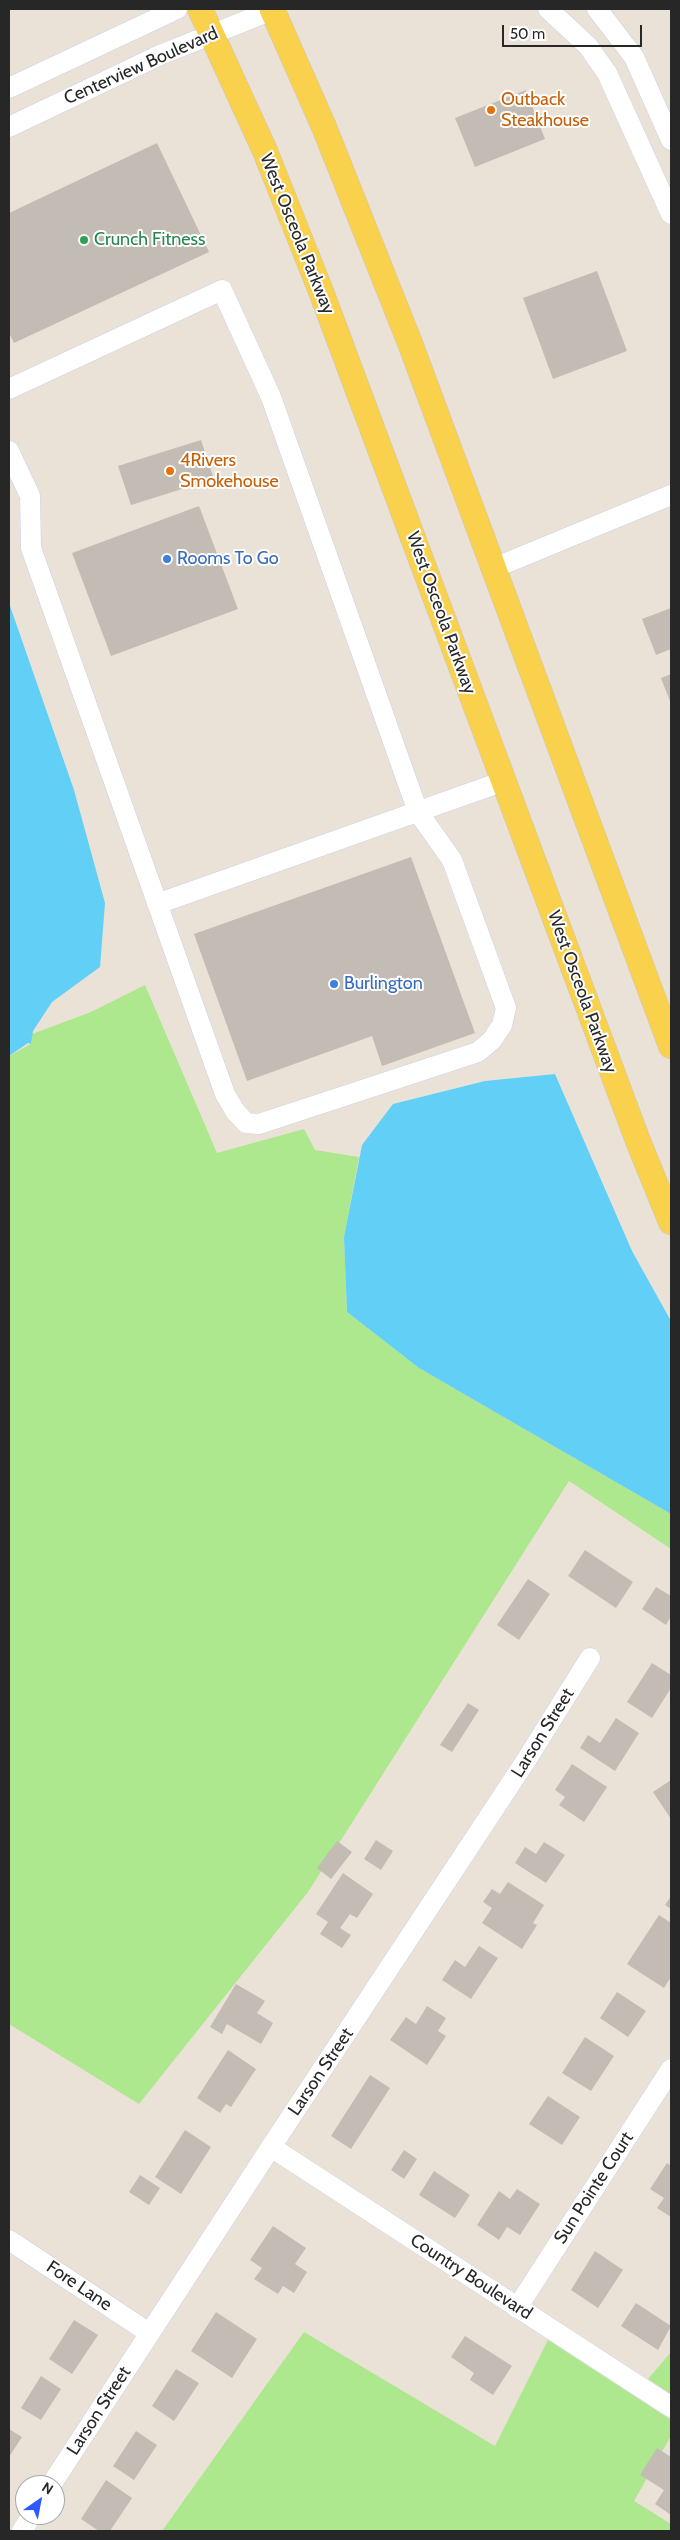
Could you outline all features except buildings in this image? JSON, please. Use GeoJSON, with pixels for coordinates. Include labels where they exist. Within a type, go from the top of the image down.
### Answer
{"type":"FeatureCollection","features":[{"type":"Feature","properties":{"kind":"main road","name":"West Osceola Parkway"},"geometry":{"type":"LineString","coordinates":[[200,9],[265,151],[322,294],[638,1141],[671,1222]]}},
{"type":"Feature","properties":{"kind":"main road"},"geometry":{"type":"LineString","coordinates":[[273,9],[370,238],[671,1046]]}},
{"type":"Feature","properties":{"kind":"street","name":"Centerview Boulevard"},"geometry":{"type":"LineString","coordinates":[[9,88],[177,9]]}},
{"type":"Feature","properties":{"kind":"street","name":"Centerview Boulevard"},"geometry":{"type":"LineString","coordinates":[[9,127],[212,33],[273,9]]}},
{"type":"Feature","properties":{"kind":"street"},"geometry":{"type":"LineString","coordinates":[[548,9],[588,46],[607,73],[671,214]]}},
{"type":"Feature","properties":{"kind":"street"},"geometry":{"type":"LineString","coordinates":[[597,9],[634,57],[671,140]]}},
{"type":"Feature","properties":{"kind":"street"},"geometry":{"type":"LineString","coordinates":[[9,389],[222,290],[270,397],[418,812],[452,860],[506,1008],[502,1026],[492,1040],[478,1052],[259,1124],[246,1123],[225,1094],[30,548],[30,496],[9,450]]}},
{"type":"Feature","properties":{"kind":"street"},"geometry":{"type":"LineString","coordinates":[[494,568],[671,495]]}},
{"type":"Feature","properties":{"kind":"street"},"geometry":{"type":"LineString","coordinates":[[157,904],[504,782]]}},
{"type":"Feature","properties":{"kind":"street","name":"Larson Street"},"geometry":{"type":"LineString","coordinates":[[57,2475],[271,2147],[528,1759],[590,1658]]}},
{"type":"Feature","properties":{"kind":"street","name":"Sun Pointe Court"},"geometry":{"type":"LineString","coordinates":[[517,2308],[671,2069]]}},
{"type":"Feature","properties":{"kind":"street","name":"Country Boulevard"},"geometry":{"type":"LineString","coordinates":[[271,2147],[671,2407]]}},
{"type":"Feature","properties":{"kind":"street","name":"Fore Lane"},"geometry":{"type":"LineString","coordinates":[[9,2240],[149,2333]]}},
{"type":"Feature","properties":{"kind":"green space"},"geometry":{"type":"Polygon","coordinates":[[[145,985],[217,1153],[304,1129],[315,1150],[359,1157],[344,1237],[347,1312],[419,1368],[671,1514],[671,1549],[569,1481],[308,1892],[139,2104],[9,2024],[9,1056],[31,1044],[32,1034],[91,1012],[145,985]]]}},
{"type":"Feature","properties":{"kind":"green space"},"geometry":{"type":"Polygon","coordinates":[[[304,2332],[495,2446],[548,2340],[671,2420],[671,2436],[634,2501],[671,2524],[671,2531],[162,2531],[304,2332]]]}},
{"type":"Feature","properties":{"kind":"green space"},"geometry":{"type":"Polygon","coordinates":[[[671,2352],[671,2394],[648,2379],[671,2352]]]}},
{"type":"Feature","properties":{"kind":"water"},"geometry":{"type":"Polygon","coordinates":[[[9,603],[74,790],[105,903],[100,967],[52,1002],[33,1031],[31,1044],[28,1043],[9,1056],[9,603]]]}},
{"type":"Feature","properties":{"kind":"water"},"geometry":{"type":"Polygon","coordinates":[[[555,1074],[632,1251],[671,1321],[671,1514],[419,1368],[347,1312],[344,1237],[362,1145],[393,1104],[485,1081],[555,1074]]]}},
{"type":"Feature","properties":{"kind":"place","name":"Outback Steakhouse"},"geometry":{"type":"Point","coordinates":[491,110]}},
{"type":"Feature","properties":{"kind":"place","name":"Crunch Fitness"},"geometry":{"type":"Point","coordinates":[84,240]}},
{"type":"Feature","properties":{"kind":"place","name":"4Rivers Smokehouse"},"geometry":{"type":"Point","coordinates":[170,471]}},
{"type":"Feature","properties":{"kind":"place","name":"Rooms To Go"},"geometry":{"type":"Point","coordinates":[167,559]}},
{"type":"Feature","properties":{"kind":"place","name":"Burlington"},"geometry":{"type":"Point","coordinates":[334,984]}}]}
